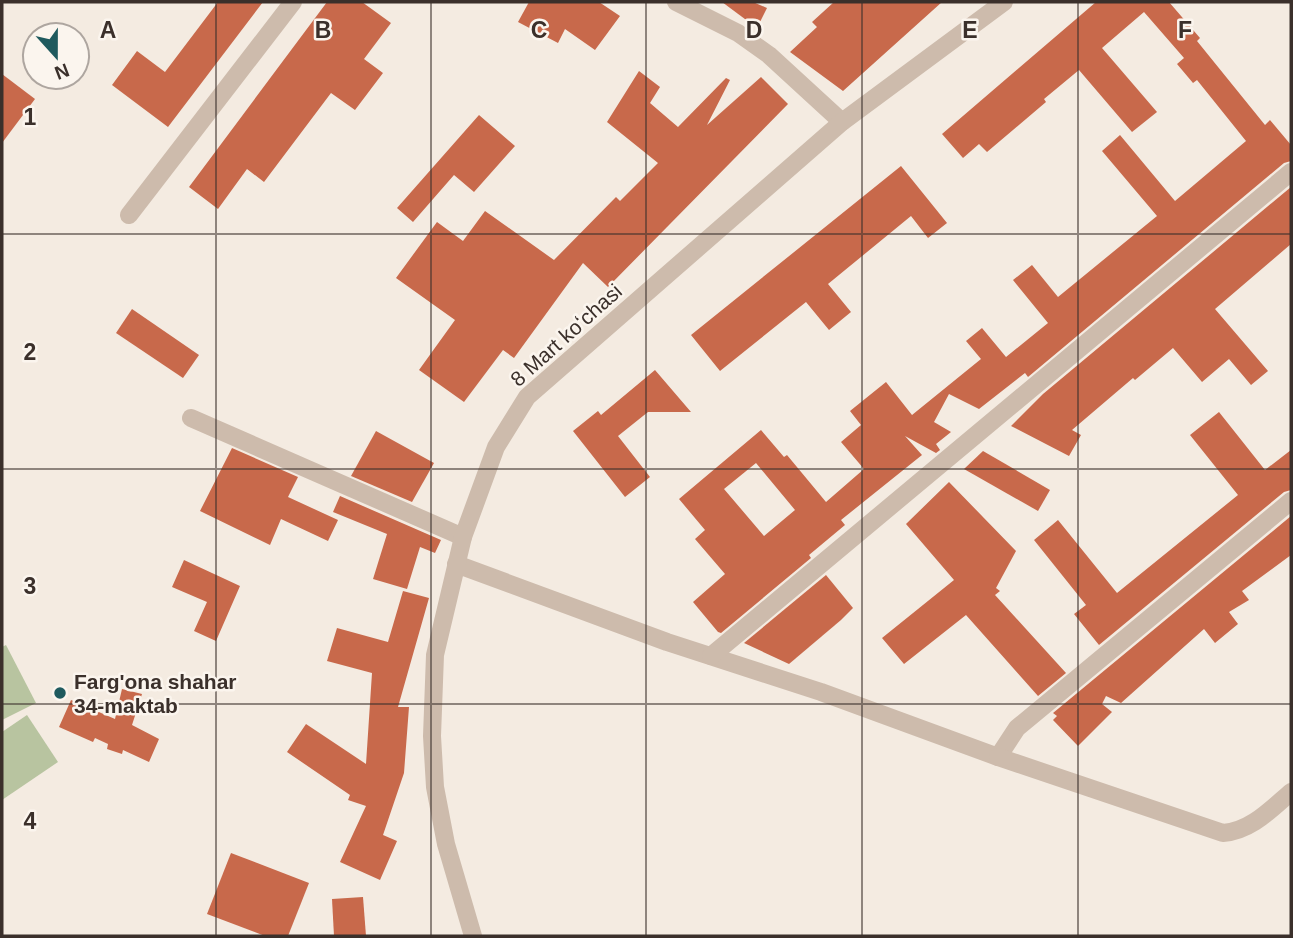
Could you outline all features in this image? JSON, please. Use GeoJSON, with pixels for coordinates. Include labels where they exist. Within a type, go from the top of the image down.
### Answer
{"type":"FeatureCollection","features":[{"type":"Feature","properties":{"kind":"street"},"geometry":{"type":"LineString","coordinates":[[129,215],[293,2]]}},
{"type":"Feature","properties":{"kind":"street"},"geometry":{"type":"LineString","coordinates":[[676,2],[738,33],[769,55],[842,122]]}},
{"type":"Feature","properties":{"kind":"street","name":"8 Mart koʻchasi"},"geometry":{"type":"LineString","coordinates":[[473,936],[446,844],[435,788],[432,736],[435,655],[463,537],[496,447],[527,397],[842,122],[1004,2]]}},
{"type":"Feature","properties":{"kind":"street"},"geometry":{"type":"LineString","coordinates":[[711,656],[1291,172]]}},
{"type":"Feature","properties":{"kind":"street"},"geometry":{"type":"LineString","coordinates":[[191,418],[463,537]]}},
{"type":"Feature","properties":{"kind":"street"},"geometry":{"type":"LineString","coordinates":[[998,757],[1017,729],[1291,501]]}},
{"type":"Feature","properties":{"kind":"street"},"geometry":{"type":"LineString","coordinates":[[456,564],[998,757],[1223,833],[1247,827],[1291,792]]}},
{"type":"Feature","properties":{"kind":"green space"},"geometry":{"type":"Polygon","coordinates":[[[6,645],[36,703],[2,720],[2,647],[6,645]]]}},
{"type":"Feature","properties":{"kind":"green space"},"geometry":{"type":"Polygon","coordinates":[[[27,715],[58,762],[2,800],[2,732],[27,715]]]}},
{"type":"Feature","properties":{"kind":"building"},"geometry":{"type":"Polygon","coordinates":[[[218,2],[263,2],[168,127],[112,85],[137,51],[165,72],[218,2]]]}},
{"type":"Feature","properties":{"kind":"building"},"geometry":{"type":"Polygon","coordinates":[[[327,2],[362,2],[391,23],[364,59],[383,73],[355,110],[331,93],[264,182],[247,169],[218,209],[189,187],[327,2]]]}},
{"type":"Feature","properties":{"kind":"building"},"geometry":{"type":"Polygon","coordinates":[[[529,2],[599,2],[620,16],[595,50],[565,29],[558,43],[518,22],[529,2]]]}},
{"type":"Feature","properties":{"kind":"building"},"geometry":{"type":"Polygon","coordinates":[[[722,2],[753,2],[767,8],[757,28],[722,2]]]}},
{"type":"Feature","properties":{"kind":"building"},"geometry":{"type":"Polygon","coordinates":[[[834,2],[942,2],[843,91],[790,52],[817,27],[812,22],[834,2]]]}},
{"type":"Feature","properties":{"kind":"building"},"geometry":{"type":"Polygon","coordinates":[[[1096,2],[1169,2],[1200,38],[1197,41],[1265,125],[1270,120],[1291,145],[1291,161],[1284,163],[1028,377],[1025,373],[979,409],[949,394],[934,422],[951,432],[936,444],[940,450],[936,453],[905,436],[922,455],[841,520],[845,525],[809,555],[811,558],[721,633],[718,632],[693,602],[725,574],[695,539],[705,530],[679,499],[761,430],[784,457],[787,455],[826,502],[864,469],[841,442],[861,425],[850,411],[886,382],[912,415],[981,359],[966,341],[982,328],[1006,357],[1048,323],[1013,280],[1032,265],[1058,297],[1157,216],[1102,151],[1120,135],[1175,201],[1246,141],[1197,80],[1193,83],[1177,64],[1184,58],[1144,12],[1102,48],[1157,112],[1132,132],[1079,70],[987,152],[979,144],[963,158],[942,134],[1096,2]],[[756,463],[724,489],[764,536],[795,510],[756,463]]]}},
{"type":"Feature","properties":{"kind":"building"},"geometry":{"type":"Polygon","coordinates":[[[639,71],[660,87],[650,103],[678,127],[726,78],[730,80],[707,125],[761,77],[788,104],[608,287],[583,263],[514,358],[503,350],[464,402],[419,370],[455,320],[396,278],[437,222],[463,241],[485,211],[554,260],[616,197],[620,201],[658,163],[607,122],[639,71]]]}},
{"type":"Feature","properties":{"kind":"building"},"geometry":{"type":"Polygon","coordinates":[[[2,74],[35,99],[2,143],[2,74]]]}},
{"type":"Feature","properties":{"kind":"building"},"geometry":{"type":"Polygon","coordinates":[[[479,115],[515,146],[474,192],[454,175],[413,222],[397,208],[479,115]]]}},
{"type":"Feature","properties":{"kind":"building"},"geometry":{"type":"Polygon","coordinates":[[[901,166],[947,223],[928,238],[911,216],[828,284],[851,312],[829,330],[806,302],[720,371],[691,335],[901,166]]]}},
{"type":"Feature","properties":{"kind":"building"},"geometry":{"type":"Polygon","coordinates":[[[1291,187],[1291,244],[1215,309],[1268,371],[1251,385],[1229,359],[1202,382],[1173,348],[1072,430],[1081,435],[1069,456],[1011,426],[1043,394],[1291,187]]]}},
{"type":"Feature","properties":{"kind":"building"},"geometry":{"type":"Polygon","coordinates":[[[132,309],[199,355],[183,378],[116,333],[132,309]]]}},
{"type":"Feature","properties":{"kind":"building"},"geometry":{"type":"Polygon","coordinates":[[[655,370],[691,412],[648,412],[618,436],[650,477],[625,497],[573,431],[598,411],[601,415],[655,370]]]}},
{"type":"Feature","properties":{"kind":"building"},"geometry":{"type":"Polygon","coordinates":[[[1219,412],[1265,470],[1291,450],[1291,490],[1284,492],[1099,645],[1074,614],[1086,605],[1034,540],[1058,520],[1117,593],[1238,495],[1190,435],[1219,412]]]}},
{"type":"Feature","properties":{"kind":"building"},"geometry":{"type":"Polygon","coordinates":[[[376,431],[434,463],[412,502],[351,476],[376,431]]]}},
{"type":"Feature","properties":{"kind":"building"},"geometry":{"type":"Polygon","coordinates":[[[232,448],[298,477],[288,497],[338,520],[328,541],[281,519],[270,545],[200,511],[232,448]]]}},
{"type":"Feature","properties":{"kind":"building"},"geometry":{"type":"Polygon","coordinates":[[[983,451],[1050,490],[1038,511],[964,469],[983,451]]]}},
{"type":"Feature","properties":{"kind":"building"},"geometry":{"type":"Polygon","coordinates":[[[949,482],[1016,551],[996,588],[1000,591],[995,595],[1066,673],[1038,696],[966,615],[904,664],[882,638],[954,580],[906,524],[949,482]]]}},
{"type":"Feature","properties":{"kind":"building"},"geometry":{"type":"Polygon","coordinates":[[[340,496],[441,540],[435,553],[420,547],[407,589],[373,579],[387,534],[333,512],[340,496]]]}},
{"type":"Feature","properties":{"kind":"building"},"geometry":{"type":"Polygon","coordinates":[[[1291,516],[1291,555],[1242,591],[1249,600],[1229,612],[1238,624],[1215,643],[1204,629],[1121,703],[1106,696],[1102,704],[1112,712],[1078,746],[1053,720],[1057,716],[1053,713],[1291,516]]]}},
{"type":"Feature","properties":{"kind":"building"},"geometry":{"type":"Polygon","coordinates":[[[184,560],[240,586],[216,641],[194,631],[207,602],[172,587],[184,560]]]}},
{"type":"Feature","properties":{"kind":"building"},"geometry":{"type":"Polygon","coordinates":[[[826,575],[853,608],[789,664],[744,643],[826,575]]]}},
{"type":"Feature","properties":{"kind":"building"},"geometry":{"type":"Polygon","coordinates":[[[403,591],[429,598],[398,707],[409,707],[404,773],[383,835],[397,841],[380,880],[340,862],[366,806],[348,800],[350,795],[287,752],[306,724],[366,764],[372,673],[327,661],[337,628],[388,642],[403,591]]]}},
{"type":"Feature","properties":{"kind":"building"},"geometry":{"type":"Polygon","coordinates":[[[122,689],[142,694],[132,725],[159,739],[149,762],[123,750],[122,754],[107,749],[108,744],[95,738],[93,742],[59,727],[71,700],[115,719],[122,689]]]}},
{"type":"Feature","properties":{"kind":"building"},"geometry":{"type":"Polygon","coordinates":[[[231,853],[309,883],[288,936],[265,936],[207,914],[231,853]]]}},
{"type":"Feature","properties":{"kind":"building"},"geometry":{"type":"Polygon","coordinates":[[[363,897],[366,936],[334,936],[332,899],[363,897]]]}},
{"type":"Feature","properties":{"kind":"place","name":"Farg'ona shahar 34-maktab"},"geometry":{"type":"Point","coordinates":[60,693]}}]}
